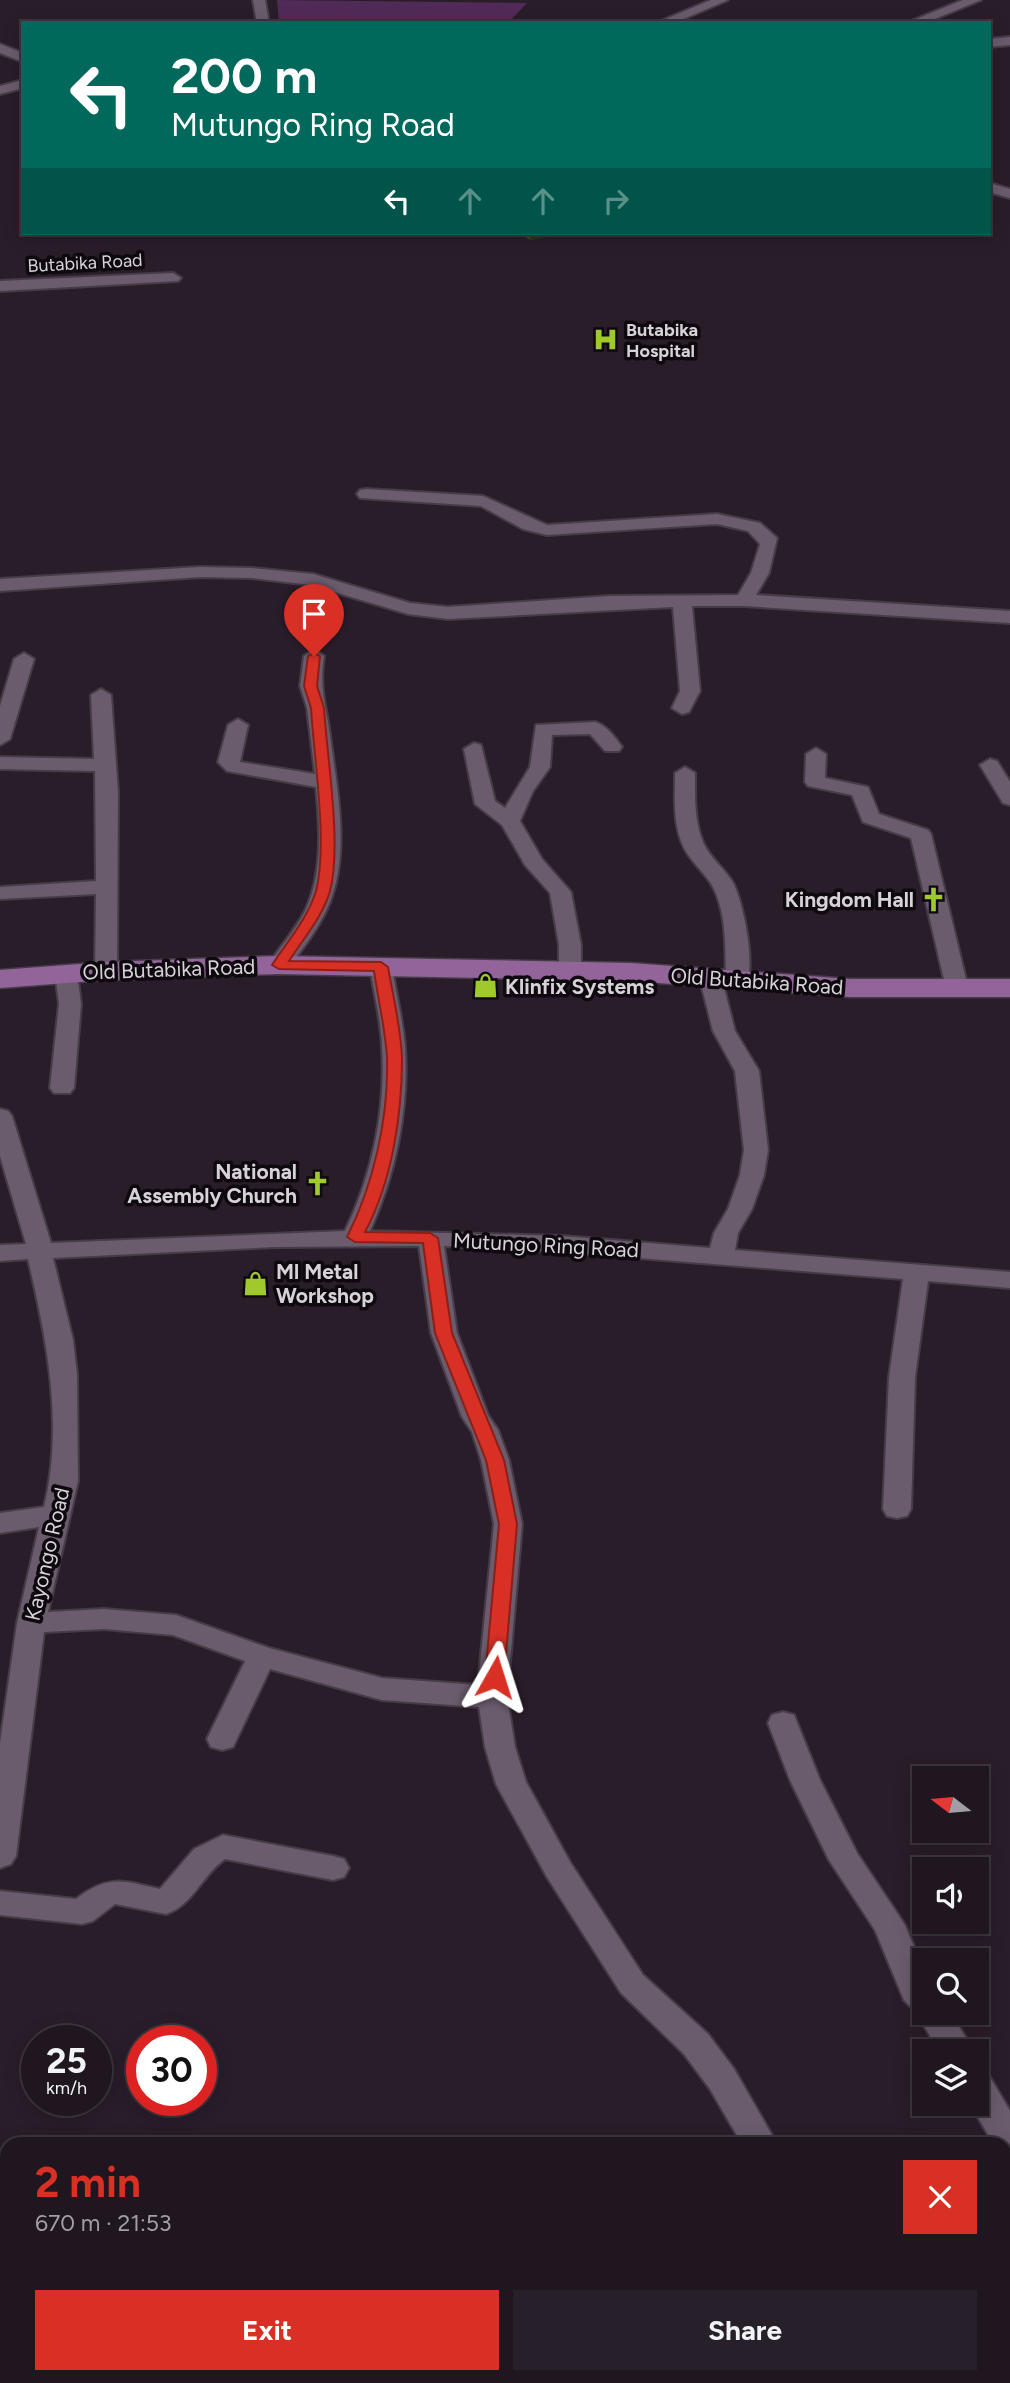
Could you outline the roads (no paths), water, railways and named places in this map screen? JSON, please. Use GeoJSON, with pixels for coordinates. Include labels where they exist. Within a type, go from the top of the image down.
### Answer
{"type":"FeatureCollection","features":[{"type":"Feature","properties":{"kind":"main road","name":"Old Butabika Road"},"geometry":{"type":"LineString","coordinates":[[0,979],[66,973],[279,965],[631,972],[724,981],[850,988],[1010,988]]}},
{"type":"Feature","properties":{"kind":"street"},"geometry":{"type":"LineString","coordinates":[[259,0],[263,21]]}},
{"type":"Feature","properties":{"kind":"street"},"geometry":{"type":"LineString","coordinates":[[667,21],[722,0]]}},
{"type":"Feature","properties":{"kind":"street"},"geometry":{"type":"LineString","coordinates":[[917,21],[975,0]]}},
{"type":"Feature","properties":{"kind":"street"},"geometry":{"type":"LineString","coordinates":[[991,43],[1010,41]]}},
{"type":"Feature","properties":{"kind":"street"},"geometry":{"type":"LineString","coordinates":[[0,48],[21,57]]}},
{"type":"Feature","properties":{"kind":"street"},"geometry":{"type":"LineString","coordinates":[[0,61],[21,57]]}},
{"type":"Feature","properties":{"kind":"street"},"geometry":{"type":"LineString","coordinates":[[0,90],[21,85]]}},
{"type":"Feature","properties":{"kind":"street"},"geometry":{"type":"LineString","coordinates":[[991,188],[1010,194]]}},
{"type":"Feature","properties":{"kind":"street","name":"Butabika Road"},"geometry":{"type":"LineString","coordinates":[[0,286],[173,278]]}},
{"type":"Feature","properties":{"kind":"street"},"geometry":{"type":"LineString","coordinates":[[366,494],[483,501],[495,504],[524,526],[547,530],[717,519],[745,523],[762,531],[769,544],[760,573],[744,600]]}},
{"type":"Feature","properties":{"kind":"street"},"geometry":{"type":"LineString","coordinates":[[0,585],[226,573],[313,580],[408,608],[448,613],[597,603],[744,600],[1010,617]]}},
{"type":"Feature","properties":{"kind":"street"},"geometry":{"type":"LineString","coordinates":[[682,602],[690,691],[682,708]]}},
{"type":"Feature","properties":{"kind":"street"},"geometry":{"type":"LineString","coordinates":[[279,965],[306,928],[323,890],[327,855],[325,782],[317,708],[310,686],[314,656]]}},
{"type":"Feature","properties":{"kind":"street"},"geometry":{"type":"LineString","coordinates":[[0,740],[24,659]]}},
{"type":"Feature","properties":{"kind":"street"},"geometry":{"type":"LineString","coordinates":[[101,695],[109,887],[106,971]]}},
{"type":"Feature","properties":{"kind":"street"},"geometry":{"type":"LineString","coordinates":[[238,726],[228,762],[234,767],[325,782]]}},
{"type":"Feature","properties":{"kind":"street"},"geometry":{"type":"LineString","coordinates":[[510,821],[523,791],[540,767],[543,729],[595,728],[612,747]]}},
{"type":"Feature","properties":{"kind":"street"},"geometry":{"type":"LineString","coordinates":[[474,749],[485,804],[510,821],[530,853],[532,861],[560,892],[570,945],[570,970]]}},
{"type":"Feature","properties":{"kind":"street"},"geometry":{"type":"LineString","coordinates":[[816,754],[816,782],[861,791],[870,818],[921,834],[957,988]]}},
{"type":"Feature","properties":{"kind":"street"},"geometry":{"type":"LineString","coordinates":[[0,763],[105,765]]}},
{"type":"Feature","properties":{"kind":"street"},"geometry":{"type":"LineString","coordinates":[[990,765],[1010,799]]}},
{"type":"Feature","properties":{"kind":"street"},"geometry":{"type":"LineString","coordinates":[[685,772],[688,832],[697,851],[724,885],[731,904],[735,929],[724,981],[724,1031],[747,1070],[755,1150],[752,1175],[740,1209],[726,1233],[721,1257]]}},
{"type":"Feature","properties":{"kind":"street"},"geometry":{"type":"LineString","coordinates":[[0,893],[109,887]]}},
{"type":"Feature","properties":{"kind":"street"},"geometry":{"type":"LineString","coordinates":[[355,1237],[372,1203],[391,1115],[394,1056],[381,967]]}},
{"type":"Feature","properties":{"kind":"street"},"geometry":{"type":"LineString","coordinates":[[62,1088],[70,1004],[66,973]]}},
{"type":"Feature","properties":{"kind":"street","name":"Kayongo Road"},"geometry":{"type":"LineString","coordinates":[[0,1116],[39,1250],[60,1340],[64,1374],[64,1481],[31,1623],[0,1856]]}},
{"type":"Feature","properties":{"kind":"street","name":"Mutungo Ring Road"},"geometry":{"type":"LineString","coordinates":[[0,1253],[355,1237],[430,1238],[562,1244],[1010,1280]]}},
{"type":"Feature","properties":{"kind":"street"},"geometry":{"type":"LineString","coordinates":[[430,1238],[444,1333],[495,1460],[508,1524],[492,1698],[500,1747],[511,1784],[534,1820],[558,1868],[632,1984],[696,2044],[722,2079],[756,2137]]}},
{"type":"Feature","properties":{"kind":"street"},"geometry":{"type":"LineString","coordinates":[[897,1509],[902,1377],[917,1271]]}},
{"type":"Feature","properties":{"kind":"street"},"geometry":{"type":"LineString","coordinates":[[0,1523],[56,1515]]}},
{"type":"Feature","properties":{"kind":"street"},"geometry":{"type":"LineString","coordinates":[[31,1623],[104,1619],[176,1625],[262,1656],[382,1689],[492,1698]]}},
{"type":"Feature","properties":{"kind":"street"},"geometry":{"type":"LineString","coordinates":[[222,1739],[262,1656]]}},
{"type":"Feature","properties":{"kind":"street"},"geometry":{"type":"LineString","coordinates":[[783,1723],[805,1780],[839,1849],[889,1925],[912,1981]]}},
{"type":"Feature","properties":{"kind":"street"},"geometry":{"type":"LineString","coordinates":[[0,1903],[82,1912],[105,1894],[115,1892],[166,1902],[204,1857],[223,1847],[333,1868]]}},
{"type":"Feature","properties":{"kind":"street"},"geometry":{"type":"LineString","coordinates":[[989,2106],[1008,2137]]}},
{"type":"Feature","properties":{"kind":"place","name":"Butabika Hospital"},"geometry":{"type":"Point","coordinates":[606,340]}},
{"type":"Feature","properties":{"kind":"place","name":"Kingdom Hall"},"geometry":{"type":"Point","coordinates":[934,899]}},
{"type":"Feature","properties":{"kind":"place","name":"Klinfix Systems"},"geometry":{"type":"Point","coordinates":[485,986]}},
{"type":"Feature","properties":{"kind":"place","name":"National Assembly Church"},"geometry":{"type":"Point","coordinates":[317,1183]}},
{"type":"Feature","properties":{"kind":"place","name":"Ml Metal Workshop"},"geometry":{"type":"Point","coordinates":[256,1283]}}]}
